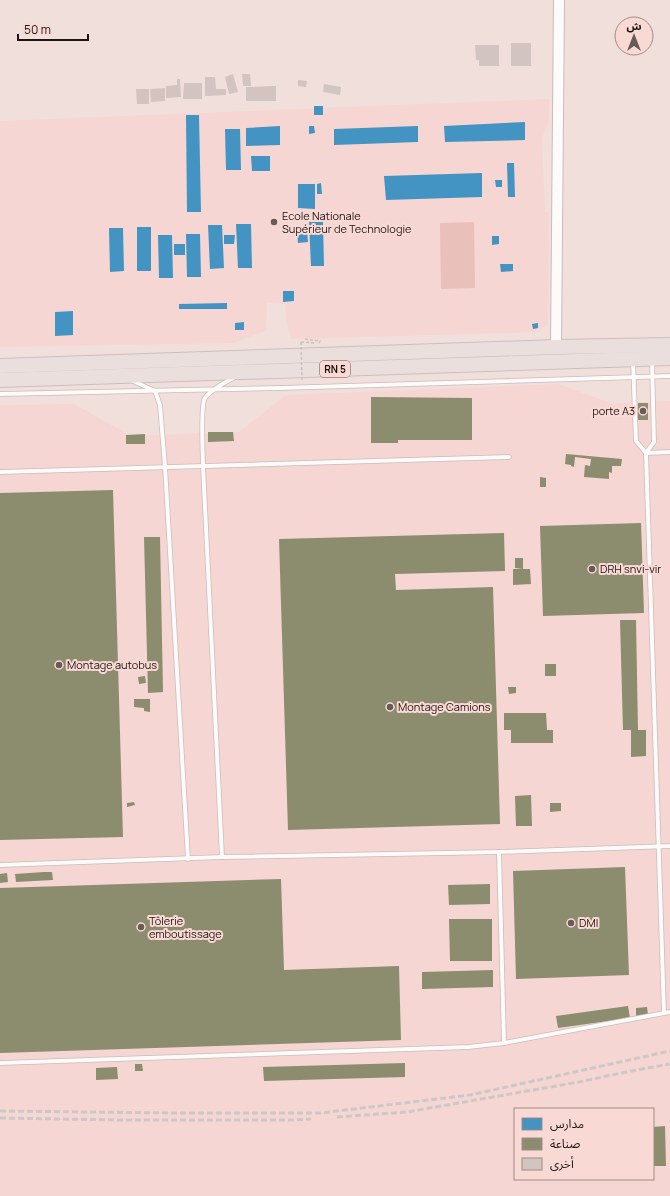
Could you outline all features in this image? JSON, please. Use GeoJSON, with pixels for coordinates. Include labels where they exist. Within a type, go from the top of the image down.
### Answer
{"type":"FeatureCollection","features":[{"type":"Feature","properties":{"kind":"highway","name":"RN 5"},"geometry":{"type":"LineString","coordinates":[[0,366],[556,347],[670,345]]}},
{"type":"Feature","properties":{"kind":"highway","name":"RN 5"},"geometry":{"type":"LineString","coordinates":[[0,380],[670,358]]}},
{"type":"Feature","properties":{"kind":"street"},"geometry":{"type":"LineString","coordinates":[[556,347],[559,0]]}},
{"type":"Feature","properties":{"kind":"lane"},"geometry":{"type":"LineString","coordinates":[[633,359],[636,441],[646,453]]}},
{"type":"Feature","properties":{"kind":"lane"},"geometry":{"type":"LineString","coordinates":[[652,359],[654,442],[646,453],[664,1013]]}},
{"type":"Feature","properties":{"kind":"lane"},"geometry":{"type":"LineString","coordinates":[[222,858],[203,466],[202,413],[205,399],[214,390],[245,372]]}},
{"type":"Feature","properties":{"kind":"lane"},"geometry":{"type":"LineString","coordinates":[[122,376],[155,391],[160,405],[166,467],[188,859]]}},
{"type":"Feature","properties":{"kind":"lane"},"geometry":{"type":"LineString","coordinates":[[0,394],[214,390],[670,376]]}},
{"type":"Feature","properties":{"kind":"lane"},"geometry":{"type":"LineString","coordinates":[[646,453],[670,452]]}},
{"type":"Feature","properties":{"kind":"lane"},"geometry":{"type":"LineString","coordinates":[[0,472],[510,457]]}},
{"type":"Feature","properties":{"kind":"lane"},"geometry":{"type":"LineString","coordinates":[[0,865],[670,846]]}},
{"type":"Feature","properties":{"kind":"lane"},"geometry":{"type":"LineString","coordinates":[[499,852],[504,1043]]}},
{"type":"Feature","properties":{"kind":"lane"},"geometry":{"type":"LineString","coordinates":[[0,1063],[468,1047],[504,1043],[670,1012]]}},
{"type":"Feature","properties":{"kind":"path"},"geometry":{"type":"LineString","coordinates":[[302,380],[301,342],[319,343],[320,340],[305,339]]}},
{"type":"Feature","properties":{"kind":"shaded area","name":"Ecole Nationale Supérieur de Technologie"},"geometry":{"type":"Polygon","coordinates":[[[549,99],[549,121],[542,138],[545,212],[549,212],[548,324],[536,332],[292,339],[286,321],[285,304],[267,303],[266,330],[234,343],[0,347],[0,121],[549,99]]]}},
{"type":"Feature","properties":{"kind":"shaded area"},"geometry":{"type":"Polygon","coordinates":[[[474,222],[475,288],[441,289],[440,223],[474,222]]]}},
{"type":"Feature","properties":{"kind":"shaded area"},"geometry":{"type":"Polygon","coordinates":[[[558,384],[611,403],[670,401],[670,1196],[0,1196],[0,405],[74,404],[131,436],[239,432],[286,395],[558,384]]]}},
{"type":"Feature","properties":{"kind":"building: مدارس"},"geometry":{"type":"Polygon","coordinates":[[[314,106],[323,106],[323,115],[314,115],[314,106]]]}},
{"type":"Feature","properties":{"kind":"building: مدارس"},"geometry":{"type":"Polygon","coordinates":[[[186,115],[199,115],[201,212],[187,212],[186,115]]]}},
{"type":"Feature","properties":{"kind":"building: مدارس"},"geometry":{"type":"Polygon","coordinates":[[[525,122],[525,140],[445,142],[444,126],[525,122]]]}},
{"type":"Feature","properties":{"kind":"building: مدارس"},"geometry":{"type":"Polygon","coordinates":[[[280,126],[280,145],[246,146],[246,128],[280,126]]]}},
{"type":"Feature","properties":{"kind":"building: مدارس"},"geometry":{"type":"Polygon","coordinates":[[[309,126],[314,126],[315,133],[309,134],[309,126]]]}},
{"type":"Feature","properties":{"kind":"building: مدارس"},"geometry":{"type":"Polygon","coordinates":[[[418,126],[418,142],[334,145],[334,129],[418,126]]]}},
{"type":"Feature","properties":{"kind":"building: مدارس"},"geometry":{"type":"Polygon","coordinates":[[[225,129],[240,129],[241,170],[226,170],[225,129]]]}},
{"type":"Feature","properties":{"kind":"building: مدارس"},"geometry":{"type":"Polygon","coordinates":[[[251,156],[270,156],[270,171],[252,171],[251,156]]]}},
{"type":"Feature","properties":{"kind":"building: مدارس"},"geometry":{"type":"Polygon","coordinates":[[[507,163],[514,163],[515,197],[508,197],[507,163]]]}},
{"type":"Feature","properties":{"kind":"building: مدارس"},"geometry":{"type":"Polygon","coordinates":[[[482,173],[482,197],[386,200],[384,176],[482,173]]]}},
{"type":"Feature","properties":{"kind":"building: مدارس"},"geometry":{"type":"Polygon","coordinates":[[[495,180],[502,180],[502,187],[496,187],[495,180]]]}},
{"type":"Feature","properties":{"kind":"building: مدارس"},"geometry":{"type":"Polygon","coordinates":[[[321,183],[322,194],[317,194],[317,184],[321,183]]]}},
{"type":"Feature","properties":{"kind":"building: مدارس"},"geometry":{"type":"Polygon","coordinates":[[[298,184],[315,184],[315,209],[298,208],[298,184]]]}},
{"type":"Feature","properties":{"kind":"building: مدارس"},"geometry":{"type":"Polygon","coordinates":[[[309,222],[323,222],[324,266],[311,266],[309,222]]]}},
{"type":"Feature","properties":{"kind":"building: مدارس"},"geometry":{"type":"Polygon","coordinates":[[[236,224],[251,224],[252,268],[238,268],[236,224]]]}},
{"type":"Feature","properties":{"kind":"building: مدارس"},"geometry":{"type":"Polygon","coordinates":[[[208,225],[222,225],[224,268],[210,269],[208,225]]]}},
{"type":"Feature","properties":{"kind":"building: مدارس"},"geometry":{"type":"Polygon","coordinates":[[[137,227],[151,227],[151,271],[137,271],[137,227]]]}},
{"type":"Feature","properties":{"kind":"building: مدارس"},"geometry":{"type":"Polygon","coordinates":[[[109,228],[123,228],[124,271],[110,272],[109,228]]]}},
{"type":"Feature","properties":{"kind":"building: مدارس"},"geometry":{"type":"Polygon","coordinates":[[[307,232],[308,242],[298,243],[297,233],[307,232]]]}},
{"type":"Feature","properties":{"kind":"building: مدارس"},"geometry":{"type":"Polygon","coordinates":[[[186,234],[200,234],[201,277],[187,277],[186,234]]]}},
{"type":"Feature","properties":{"kind":"building: مدارس"},"geometry":{"type":"Polygon","coordinates":[[[158,235],[172,235],[173,278],[159,278],[158,235]]]}},
{"type":"Feature","properties":{"kind":"building: مدارس"},"geometry":{"type":"Polygon","coordinates":[[[224,235],[235,235],[234,244],[224,244],[224,235]]]}},
{"type":"Feature","properties":{"kind":"building: مدارس"},"geometry":{"type":"Polygon","coordinates":[[[492,236],[499,236],[499,244],[492,245],[492,236]]]}},
{"type":"Feature","properties":{"kind":"building: مدارس"},"geometry":{"type":"Polygon","coordinates":[[[174,244],[185,244],[185,255],[174,255],[174,244]]]}},
{"type":"Feature","properties":{"kind":"building: مدارس"},"geometry":{"type":"Polygon","coordinates":[[[500,264],[513,264],[513,271],[501,272],[500,264]]]}},
{"type":"Feature","properties":{"kind":"building: مدارس"},"geometry":{"type":"Polygon","coordinates":[[[283,291],[294,291],[294,301],[283,302],[283,291]]]}},
{"type":"Feature","properties":{"kind":"building: مدارس"},"geometry":{"type":"Polygon","coordinates":[[[227,303],[227,309],[179,309],[179,304],[227,303]]]}},
{"type":"Feature","properties":{"kind":"building: مدارس"},"geometry":{"type":"Polygon","coordinates":[[[73,311],[73,335],[55,336],[55,312],[73,311]]]}},
{"type":"Feature","properties":{"kind":"building: مدارس"},"geometry":{"type":"Polygon","coordinates":[[[244,322],[244,330],[235,330],[235,323],[244,322]]]}},
{"type":"Feature","properties":{"kind":"building: مدارس"},"geometry":{"type":"Polygon","coordinates":[[[538,323],[538,328],[533,329],[532,324],[538,323]]]}},
{"type":"Feature","properties":{"kind":"building: صناعة"},"geometry":{"type":"Polygon","coordinates":[[[371,397],[472,398],[472,440],[398,440],[398,443],[371,443],[371,397]]]}},
{"type":"Feature","properties":{"kind":"building: صناعة","name":"porte A3"},"geometry":{"type":"Polygon","coordinates":[[[638,403],[648,403],[648,420],[638,420],[638,403]]]}},
{"type":"Feature","properties":{"kind":"building: صناعة"},"geometry":{"type":"Polygon","coordinates":[[[208,432],[233,432],[234,441],[208,442],[208,432]]]}},
{"type":"Feature","properties":{"kind":"building: صناعة"},"geometry":{"type":"Polygon","coordinates":[[[145,434],[145,444],[126,444],[126,435],[145,434]]]}},
{"type":"Feature","properties":{"kind":"building: صناعة"},"geometry":{"type":"Polygon","coordinates":[[[566,454],[622,459],[621,466],[612,466],[612,473],[609,472],[609,479],[584,477],[585,465],[590,466],[591,459],[575,457],[574,467],[565,464],[566,454]]]}},
{"type":"Feature","properties":{"kind":"building: صناعة"},"geometry":{"type":"Polygon","coordinates":[[[540,477],[546,478],[546,487],[540,487],[540,477]]]}},
{"type":"Feature","properties":{"kind":"building: صناعة","name":"Montage autobus"},"geometry":{"type":"Polygon","coordinates":[[[113,490],[123,837],[0,840],[0,493],[113,490]]]}},
{"type":"Feature","properties":{"kind":"building: صناعة","name":"DRH snvi-vir"},"geometry":{"type":"Polygon","coordinates":[[[641,523],[644,613],[543,616],[540,526],[641,523]]]}},
{"type":"Feature","properties":{"kind":"building: صناعة","name":"Montage Camions"},"geometry":{"type":"Polygon","coordinates":[[[504,533],[505,571],[395,574],[396,590],[493,587],[500,824],[288,830],[279,539],[504,533]]]}},
{"type":"Feature","properties":{"kind":"building: صناعة"},"geometry":{"type":"Polygon","coordinates":[[[144,537],[160,537],[163,692],[148,693],[144,537]]]}},
{"type":"Feature","properties":{"kind":"building: صناعة"},"geometry":{"type":"Polygon","coordinates":[[[515,558],[523,558],[523,569],[515,568],[515,558]]]}},
{"type":"Feature","properties":{"kind":"building: صناعة"},"geometry":{"type":"Polygon","coordinates":[[[513,569],[530,569],[531,584],[513,585],[513,569]]]}},
{"type":"Feature","properties":{"kind":"building: صناعة"},"geometry":{"type":"Polygon","coordinates":[[[620,620],[636,620],[638,730],[646,730],[646,756],[631,757],[631,730],[623,730],[620,620]]]}},
{"type":"Feature","properties":{"kind":"building: صناعة"},"geometry":{"type":"Polygon","coordinates":[[[545,664],[556,664],[556,676],[545,676],[545,664]]]}},
{"type":"Feature","properties":{"kind":"building: صناعة"},"geometry":{"type":"Polygon","coordinates":[[[145,676],[146,683],[139,684],[138,677],[145,676]]]}},
{"type":"Feature","properties":{"kind":"building: صناعة"},"geometry":{"type":"Polygon","coordinates":[[[508,687],[516,687],[516,693],[509,694],[508,687]]]}},
{"type":"Feature","properties":{"kind":"building: صناعة"},"geometry":{"type":"Polygon","coordinates":[[[134,699],[150,699],[150,712],[144,711],[144,708],[134,707],[134,699]]]}},
{"type":"Feature","properties":{"kind":"building: صناعة"},"geometry":{"type":"Polygon","coordinates":[[[504,713],[546,713],[547,730],[553,730],[553,743],[511,743],[511,730],[504,730],[504,713]]]}},
{"type":"Feature","properties":{"kind":"building: صناعة"},"geometry":{"type":"Polygon","coordinates":[[[531,795],[532,826],[516,826],[515,796],[531,795]]]}},
{"type":"Feature","properties":{"kind":"building: صناعة"},"geometry":{"type":"Polygon","coordinates":[[[134,802],[135,805],[127,807],[127,803],[134,802]]]}},
{"type":"Feature","properties":{"kind":"building: صناعة"},"geometry":{"type":"Polygon","coordinates":[[[550,803],[561,803],[561,811],[550,812],[550,803]]]}},
{"type":"Feature","properties":{"kind":"building: صناعة","name":"DMI"},"geometry":{"type":"Polygon","coordinates":[[[625,867],[629,975],[516,979],[513,871],[625,867]]]}},
{"type":"Feature","properties":{"kind":"building: صناعة"},"geometry":{"type":"Polygon","coordinates":[[[52,872],[53,880],[16,882],[15,874],[52,872]]]}},
{"type":"Feature","properties":{"kind":"building: صناعة"},"geometry":{"type":"Polygon","coordinates":[[[7,873],[8,882],[0,883],[0,874],[7,873]]]}},
{"type":"Feature","properties":{"kind":"building: صناعة","name":"Tôlerie emboutissage"},"geometry":{"type":"Polygon","coordinates":[[[281,879],[284,970],[399,966],[401,1040],[0,1053],[0,888],[281,879]]]}},
{"type":"Feature","properties":{"kind":"building: صناعة"},"geometry":{"type":"Polygon","coordinates":[[[490,884],[490,904],[449,905],[448,885],[490,884]]]}},
{"type":"Feature","properties":{"kind":"building: صناعة"},"geometry":{"type":"Polygon","coordinates":[[[449,919],[492,919],[492,961],[450,961],[449,919]]]}},
{"type":"Feature","properties":{"kind":"building: صناعة"},"geometry":{"type":"Polygon","coordinates":[[[493,970],[493,987],[422,989],[422,972],[493,970]]]}},
{"type":"Feature","properties":{"kind":"building: صناعة"},"geometry":{"type":"Polygon","coordinates":[[[628,1006],[630,1018],[558,1028],[556,1016],[628,1006]]]}},
{"type":"Feature","properties":{"kind":"building: صناعة"},"geometry":{"type":"Polygon","coordinates":[[[647,1007],[648,1015],[636,1016],[636,1008],[647,1007]]]}},
{"type":"Feature","properties":{"kind":"building: صناعة"},"geometry":{"type":"Polygon","coordinates":[[[405,1063],[405,1077],[264,1081],[263,1067],[405,1063]]]}},
{"type":"Feature","properties":{"kind":"building: صناعة"},"geometry":{"type":"Polygon","coordinates":[[[135,1064],[142,1064],[143,1071],[135,1071],[135,1064]]]}},
{"type":"Feature","properties":{"kind":"building: صناعة"},"geometry":{"type":"Polygon","coordinates":[[[117,1067],[118,1079],[96,1080],[96,1068],[117,1067]]]}},
{"type":"Feature","properties":{"kind":"building: صناعة"},"geometry":{"type":"Polygon","coordinates":[[[665,1126],[666,1166],[654,1166],[654,1127],[665,1126]]]}},
{"type":"Feature","properties":{"kind":"building: أخرى"},"geometry":{"type":"Polygon","coordinates":[[[511,43],[531,43],[531,66],[511,66],[511,43]]]}},
{"type":"Feature","properties":{"kind":"building: أخرى"},"geometry":{"type":"Polygon","coordinates":[[[475,45],[499,45],[499,66],[479,66],[479,60],[476,60],[475,45]]]}},
{"type":"Feature","properties":{"kind":"building: أخرى"},"geometry":{"type":"Polygon","coordinates":[[[233,74],[238,92],[229,94],[225,77],[233,74]]]}},
{"type":"Feature","properties":{"kind":"building: أخرى"},"geometry":{"type":"Polygon","coordinates":[[[242,74],[250,74],[251,86],[243,86],[242,74]]]}},
{"type":"Feature","properties":{"kind":"building: أخرى"},"geometry":{"type":"Polygon","coordinates":[[[205,77],[215,77],[216,89],[226,89],[226,95],[205,96],[205,77]]]}},
{"type":"Feature","properties":{"kind":"building: أخرى"},"geometry":{"type":"Polygon","coordinates":[[[177,79],[180,79],[181,97],[166,98],[166,86],[177,85],[177,79]]]}},
{"type":"Feature","properties":{"kind":"building: أخرى"},"geometry":{"type":"Polygon","coordinates":[[[298,80],[307,81],[306,87],[298,86],[298,80]]]}},
{"type":"Feature","properties":{"kind":"building: أخرى"},"geometry":{"type":"Polygon","coordinates":[[[184,83],[202,83],[202,99],[183,99],[184,83]]]}},
{"type":"Feature","properties":{"kind":"building: أخرى"},"geometry":{"type":"Polygon","coordinates":[[[324,84],[341,87],[340,95],[323,92],[324,84]]]}},
{"type":"Feature","properties":{"kind":"building: أخرى"},"geometry":{"type":"Polygon","coordinates":[[[276,86],[276,101],[246,101],[246,87],[276,86]]]}},
{"type":"Feature","properties":{"kind":"building: أخرى"},"geometry":{"type":"Polygon","coordinates":[[[165,88],[165,101],[151,102],[150,89],[165,88]]]}},
{"type":"Feature","properties":{"kind":"building: أخرى"},"geometry":{"type":"Polygon","coordinates":[[[136,89],[149,89],[149,104],[137,104],[136,89]]]}},
{"type":"Feature","properties":{"kind":"railway"},"geometry":{"type":"LineString","coordinates":[[0,1111],[321,1113],[470,1095],[670,1051]]}},
{"type":"Feature","properties":{"kind":"railway"},"geometry":{"type":"LineString","coordinates":[[337,1117],[407,1112],[579,1082],[670,1064]]}},
{"type":"Feature","properties":{"kind":"railway"},"geometry":{"type":"LineString","coordinates":[[0,1118],[122,1120],[311,1119]]}},
{"type":"Feature","properties":{"kind":"place","name":"Ecole Nationale Supérieur de Technologie"},"geometry":{"type":"Point","coordinates":[274,222]}},
{"type":"Feature","properties":{"kind":"place","name":"porte A3"},"geometry":{"type":"Point","coordinates":[643,411]}},
{"type":"Feature","properties":{"kind":"place","name":"DRH snvi-vir"},"geometry":{"type":"Point","coordinates":[592,569]}},
{"type":"Feature","properties":{"kind":"place","name":"Montage autobus"},"geometry":{"type":"Point","coordinates":[59,665]}},
{"type":"Feature","properties":{"kind":"place","name":"Montage Camions"},"geometry":{"type":"Point","coordinates":[390,707]}},
{"type":"Feature","properties":{"kind":"place","name":"DMI"},"geometry":{"type":"Point","coordinates":[571,923]}},
{"type":"Feature","properties":{"kind":"place","name":"Tôlerie emboutissage"},"geometry":{"type":"Point","coordinates":[141,927]}}]}
